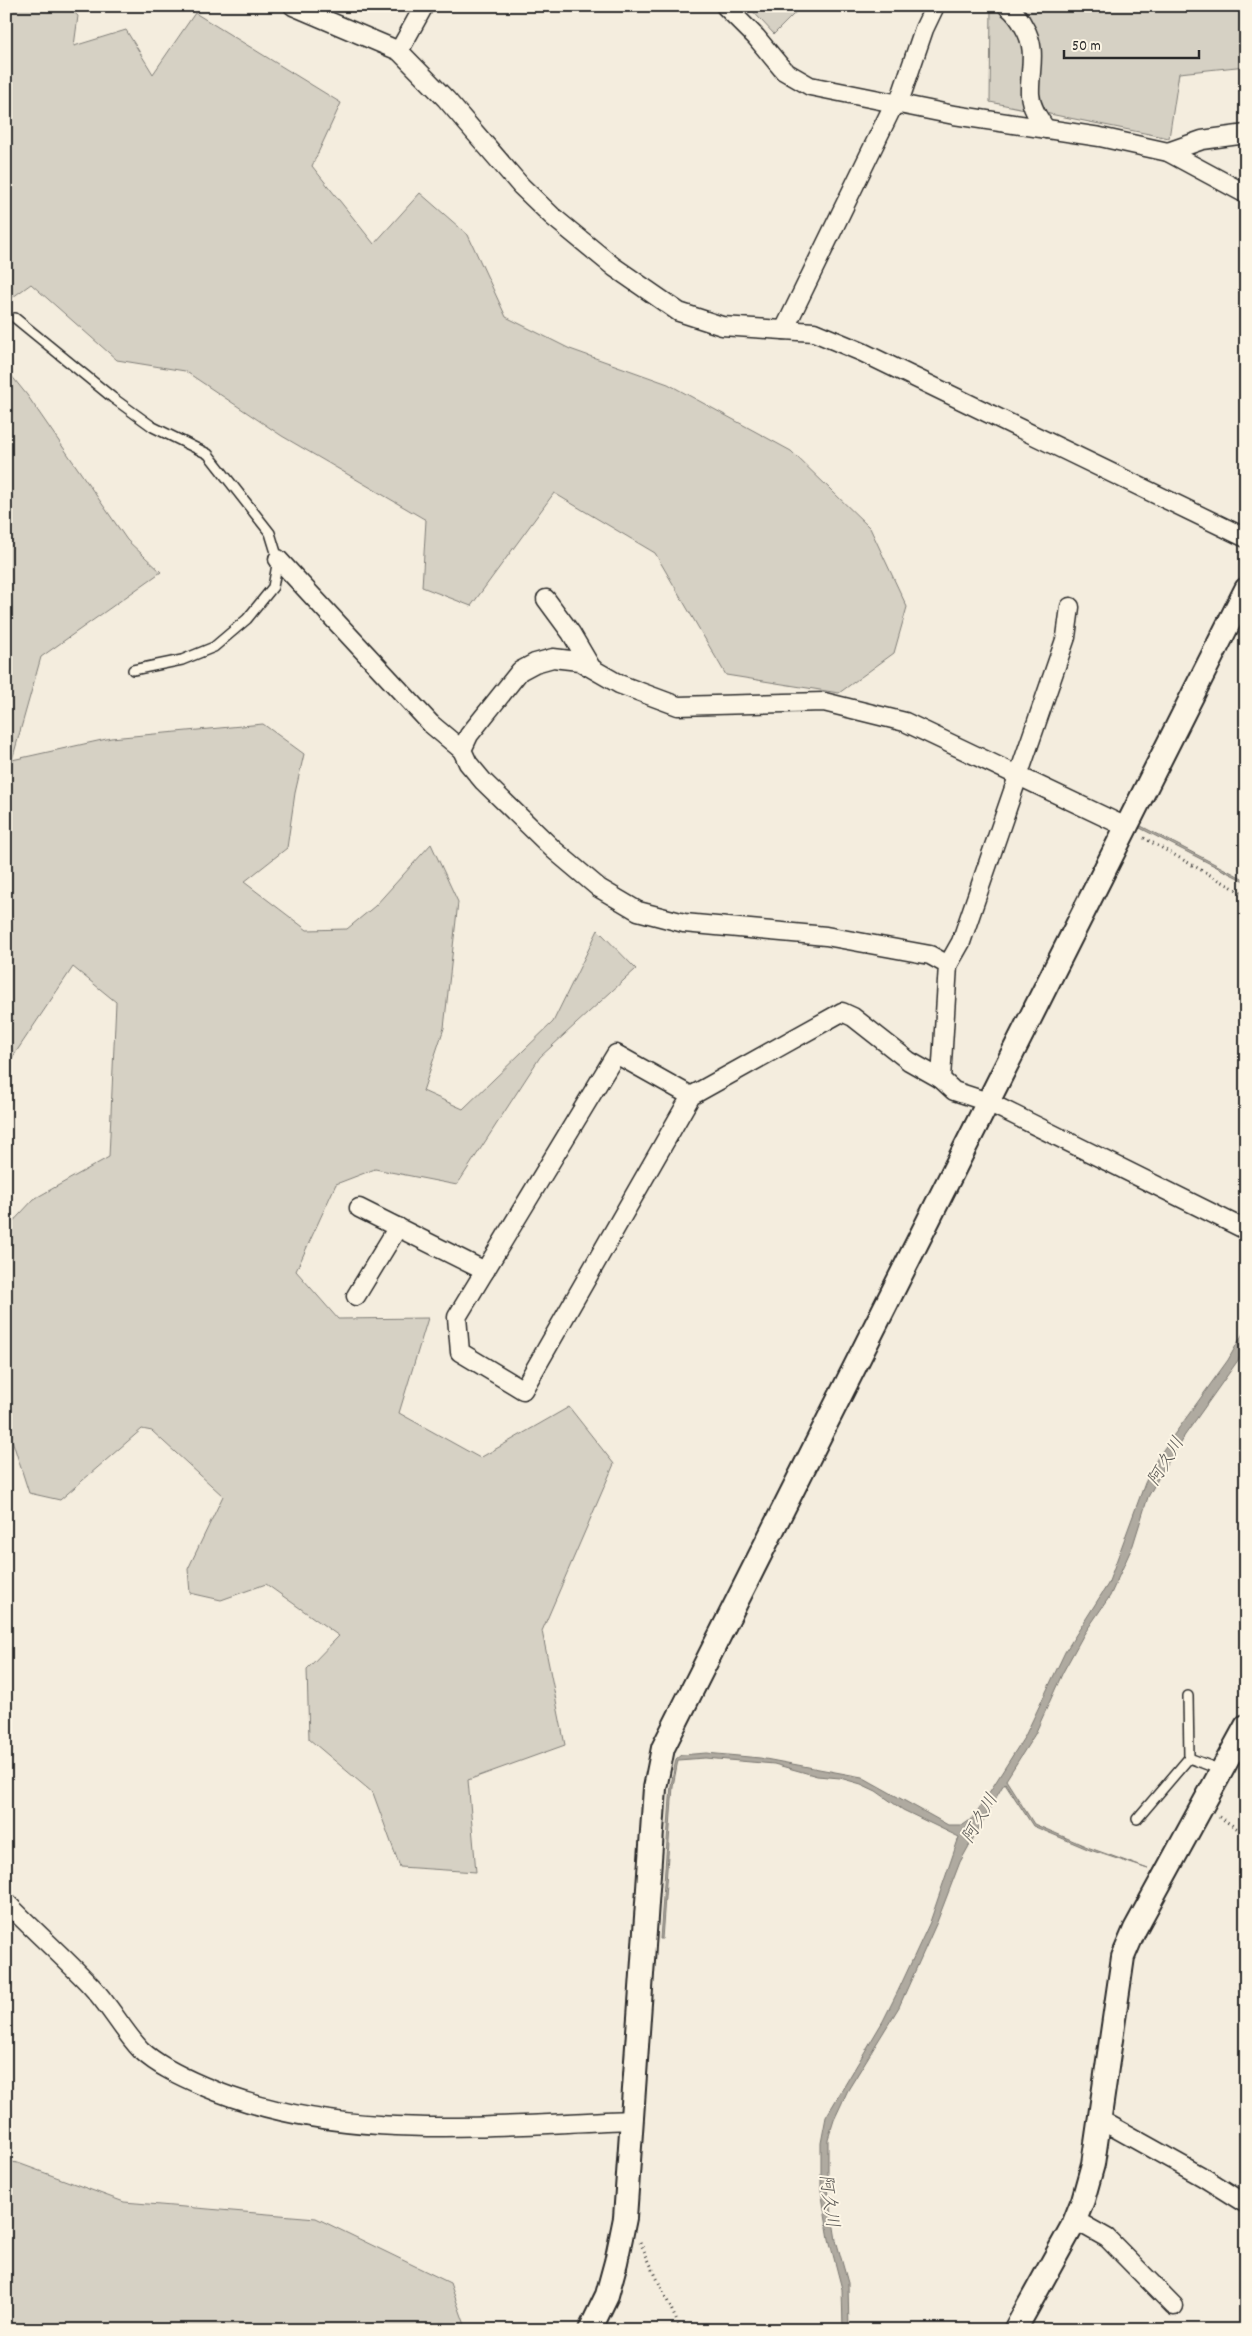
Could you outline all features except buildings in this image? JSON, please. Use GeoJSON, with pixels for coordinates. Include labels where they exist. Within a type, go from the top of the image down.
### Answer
{"type":"FeatureCollection","features":[{"type":"Feature","properties":{"kind":"street"},"geometry":{"type":"LineString","coordinates":[[293,6],[399,51],[446,99],[521,186],[552,216],[614,267],[679,312],[722,326],[814,332],[862,352],[1246,538]]}},
{"type":"Feature","properties":{"kind":"street"},"geometry":{"type":"LineString","coordinates":[[399,51],[424,6]]}},
{"type":"Feature","properties":{"kind":"street"},"geometry":{"type":"LineString","coordinates":[[725,6],[756,37],[784,71],[810,86],[896,104],[1100,137],[1168,152],[1246,194]]}},
{"type":"Feature","properties":{"kind":"street"},"geometry":{"type":"LineString","coordinates":[[784,330],[896,104],[924,29],[935,6]]}},
{"type":"Feature","properties":{"kind":"street"},"geometry":{"type":"LineString","coordinates":[[1007,6],[1013,10],[1030,37],[1033,53],[1030,94],[1033,107],[1046,129]]}},
{"type":"Feature","properties":{"kind":"street"},"geometry":{"type":"LineString","coordinates":[[1168,152],[1202,140],[1246,134]]}},
{"type":"Feature","properties":{"kind":"street"},"geometry":{"type":"LineString","coordinates":[[278,558],[431,724],[462,750],[468,763],[483,781],[554,850],[599,888],[638,912],[684,923],[826,936],[930,955],[948,965]]}},
{"type":"Feature","properties":{"kind":"street"},"geometry":{"type":"LineString","coordinates":[[590,2330],[607,2295],[625,2218],[655,1788],[663,1748],[1246,589]]}},
{"type":"Feature","properties":{"kind":"street"},"geometry":{"type":"LineString","coordinates":[[546,599],[591,667]]}},
{"type":"Feature","properties":{"kind":"street"},"geometry":{"type":"LineString","coordinates":[[941,1079],[948,965],[961,942],[1066,637],[1070,607]]}},
{"type":"Feature","properties":{"kind":"street"},"geometry":{"type":"LineString","coordinates":[[462,750],[469,735],[520,671],[535,663],[553,658],[579,660],[620,684],[678,706],[824,702],[905,722],[1126,828]]}},
{"type":"Feature","properties":{"kind":"street"},"geometry":{"type":"LineString","coordinates":[[691,1096],[616,1054],[457,1317],[460,1352],[523,1390],[691,1096],[842,1012],[853,1017],[910,1061],[941,1079],[954,1091],[988,1102],[1246,1230]]}},
{"type":"Feature","properties":{"kind":"street"},"geometry":{"type":"LineString","coordinates":[[359,1208],[485,1271]]}},
{"type":"Feature","properties":{"kind":"street"},"geometry":{"type":"LineString","coordinates":[[356,1296],[398,1227]]}},
{"type":"Feature","properties":{"kind":"street"},"geometry":{"type":"LineString","coordinates":[[1015,2330],[1076,2220],[1093,2164],[1123,1957],[1135,1929],[1246,1726]]}},
{"type":"Feature","properties":{"kind":"street"},"geometry":{"type":"LineString","coordinates":[[6,1902],[93,1988],[142,2050],[178,2075],[226,2096],[311,2118],[389,2125],[451,2126],[632,2120]]}},
{"type":"Feature","properties":{"kind":"street"},"geometry":{"type":"LineString","coordinates":[[1099,2119],[1203,2177],[1246,2204]]}},
{"type":"Feature","properties":{"kind":"street"},"geometry":{"type":"LineString","coordinates":[[1076,2220],[1107,2238],[1174,2306]]}},
{"type":"Feature","properties":{"kind":"lane"},"geometry":{"type":"LineString","coordinates":[[15,318],[113,398],[153,427],[208,454],[270,532],[278,558],[274,588],[247,619],[214,647],[182,660],[133,670]]}},
{"type":"Feature","properties":{"kind":"lane"},"geometry":{"type":"LineString","coordinates":[[1137,1819],[1189,1758],[1188,1696]]}},
{"type":"Feature","properties":{"kind":"lane"},"geometry":{"type":"LineString","coordinates":[[1189,1758],[1222,1770]]}},
{"type":"Feature","properties":{"kind":"path"},"geometry":{"type":"LineString","coordinates":[[1126,828],[1246,895]]}},
{"type":"Feature","properties":{"kind":"path"},"geometry":{"type":"LineString","coordinates":[[1202,1806],[1246,1834]]}},
{"type":"Feature","properties":{"kind":"path"},"geometry":{"type":"LineString","coordinates":[[625,2218],[643,2247],[681,2330]]}},
{"type":"Feature","properties":{"kind":"shaded area"},"geometry":{"type":"Polygon","coordinates":[[[6,6],[67,6],[78,16],[74,46],[126,30],[153,74],[195,13],[341,103],[312,166],[374,244],[420,193],[468,235],[506,317],[570,349],[668,384],[791,451],[870,528],[907,607],[894,653],[839,693],[726,675],[655,553],[554,493],[471,606],[422,587],[426,520],[282,436],[185,371],[117,360],[31,284],[6,302],[6,6]]]}},
{"type":"Feature","properties":{"kind":"shaded area"},"geometry":{"type":"Polygon","coordinates":[[[748,6],[802,6],[774,34],[748,6]]]}},
{"type":"Feature","properties":{"kind":"shaded area"},"geometry":{"type":"Polygon","coordinates":[[[991,6],[1246,6],[1246,66],[1179,73],[1169,138],[990,102],[991,6]]]}},
{"type":"Feature","properties":{"kind":"shaded area"},"geometry":{"type":"Polygon","coordinates":[[[6,369],[27,395],[127,540],[161,572],[41,657],[12,760],[111,738],[263,724],[304,754],[295,793],[287,848],[244,882],[307,930],[347,929],[375,906],[431,844],[458,902],[444,1028],[423,1091],[463,1109],[553,1022],[598,930],[636,969],[540,1057],[457,1185],[375,1169],[336,1184],[296,1271],[338,1319],[428,1318],[399,1413],[480,1458],[569,1407],[614,1464],[542,1631],[565,1745],[468,1780],[476,1872],[400,1867],[373,1793],[309,1739],[307,1669],[339,1636],[266,1584],[221,1600],[190,1593],[188,1569],[223,1496],[152,1431],[142,1429],[60,1500],[29,1493],[6,1421],[6,1229],[34,1199],[109,1157],[116,1002],[73,967],[6,1067],[6,369]]]}},
{"type":"Feature","properties":{"kind":"shaded area"},"geometry":{"type":"Polygon","coordinates":[[[6,2161],[18,2163],[124,2202],[316,2218],[450,2283],[465,2325],[464,2330],[6,2330],[6,2161]]]}},
{"type":"Feature","properties":{"kind":"water"},"geometry":{"type":"Polygon","coordinates":[[[1139,825],[1246,880],[1246,882],[1138,827],[1139,825]]]}},
{"type":"Feature","properties":{"kind":"water","name":"阿久川"},"geometry":{"type":"Polygon","coordinates":[[[1246,1328],[1246,1349],[1185,1435],[1160,1475],[1148,1497],[1133,1545],[1110,1596],[1084,1634],[1063,1672],[1035,1734],[1006,1780],[1034,1824],[1090,1848],[1148,1869],[1090,1850],[1033,1826],[1005,1783],[1002,1787],[960,1862],[937,1922],[899,2007],[848,2090],[834,2120],[828,2139],[828,2189],[836,2240],[848,2283],[849,2330],[843,2330],[842,2289],[829,2239],[821,2190],[821,2143],[826,2117],[883,2021],[898,1991],[930,1922],[959,1837],[903,1810],[876,1791],[840,1778],[817,1776],[774,1764],[705,1758],[678,1760],[673,1786],[662,1939],[660,1939],[671,1785],[676,1759],[681,1755],[706,1753],[760,1758],[862,1777],[948,1825],[963,1825],[973,1818],[1025,1736],[1065,1652],[1108,1584],[1145,1483],[1158,1457],[1228,1360],[1246,1328]]]}}]}
